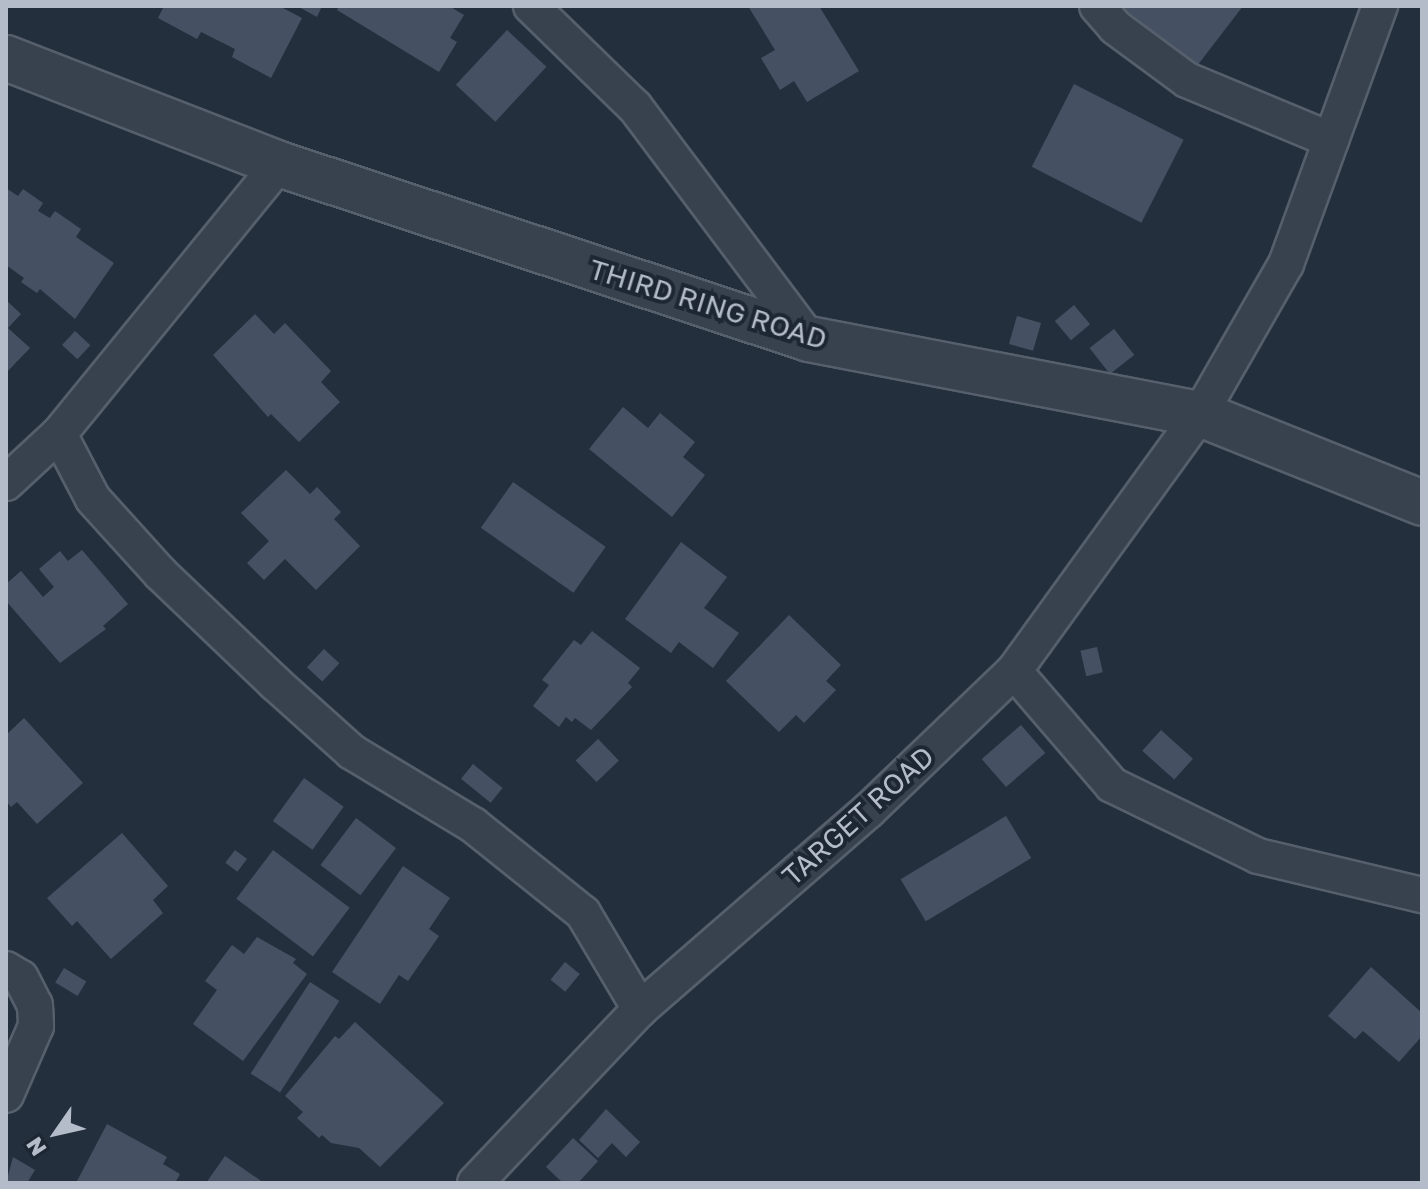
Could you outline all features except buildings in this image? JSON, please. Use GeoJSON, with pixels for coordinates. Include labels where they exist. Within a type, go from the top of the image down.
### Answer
{"type":"FeatureCollection","features":[{"type":"Feature","properties":{"kind":"street"},"geometry":{"type":"LineString","coordinates":[[531,6],[635,107],[809,339]]}},
{"type":"Feature","properties":{"kind":"street"},"geometry":{"type":"LineString","coordinates":[[1097,6],[1115,27],[1187,80],[1331,140]]}},
{"type":"Feature","properties":{"kind":"street","name":"TARGET ROAD"},"geometry":{"type":"LineString","coordinates":[[475,1183],[640,1009],[869,810],[1014,671],[1200,414],[1286,264],[1380,6]]}},
{"type":"Feature","properties":{"kind":"street","name":"THIRD RING ROAD"},"geometry":{"type":"LineString","coordinates":[[6,58],[279,164],[809,339],[1200,414],[1422,503]]}},
{"type":"Feature","properties":{"kind":"street"},"geometry":{"type":"LineString","coordinates":[[6,483],[59,434],[279,164]]}},
{"type":"Feature","properties":{"kind":"street"},"geometry":{"type":"LineString","coordinates":[[59,434],[93,499],[161,574],[275,683],[352,752],[473,825],[583,913],[640,1009]]}},
{"type":"Feature","properties":{"kind":"street"},"geometry":{"type":"LineString","coordinates":[[1014,671],[1112,785],[1258,856],[1422,895]]}},
{"type":"Feature","properties":{"kind":"street"},"geometry":{"type":"LineString","coordinates":[[6,969],[21,978],[35,1005],[36,1026],[6,1095]]}}]}
